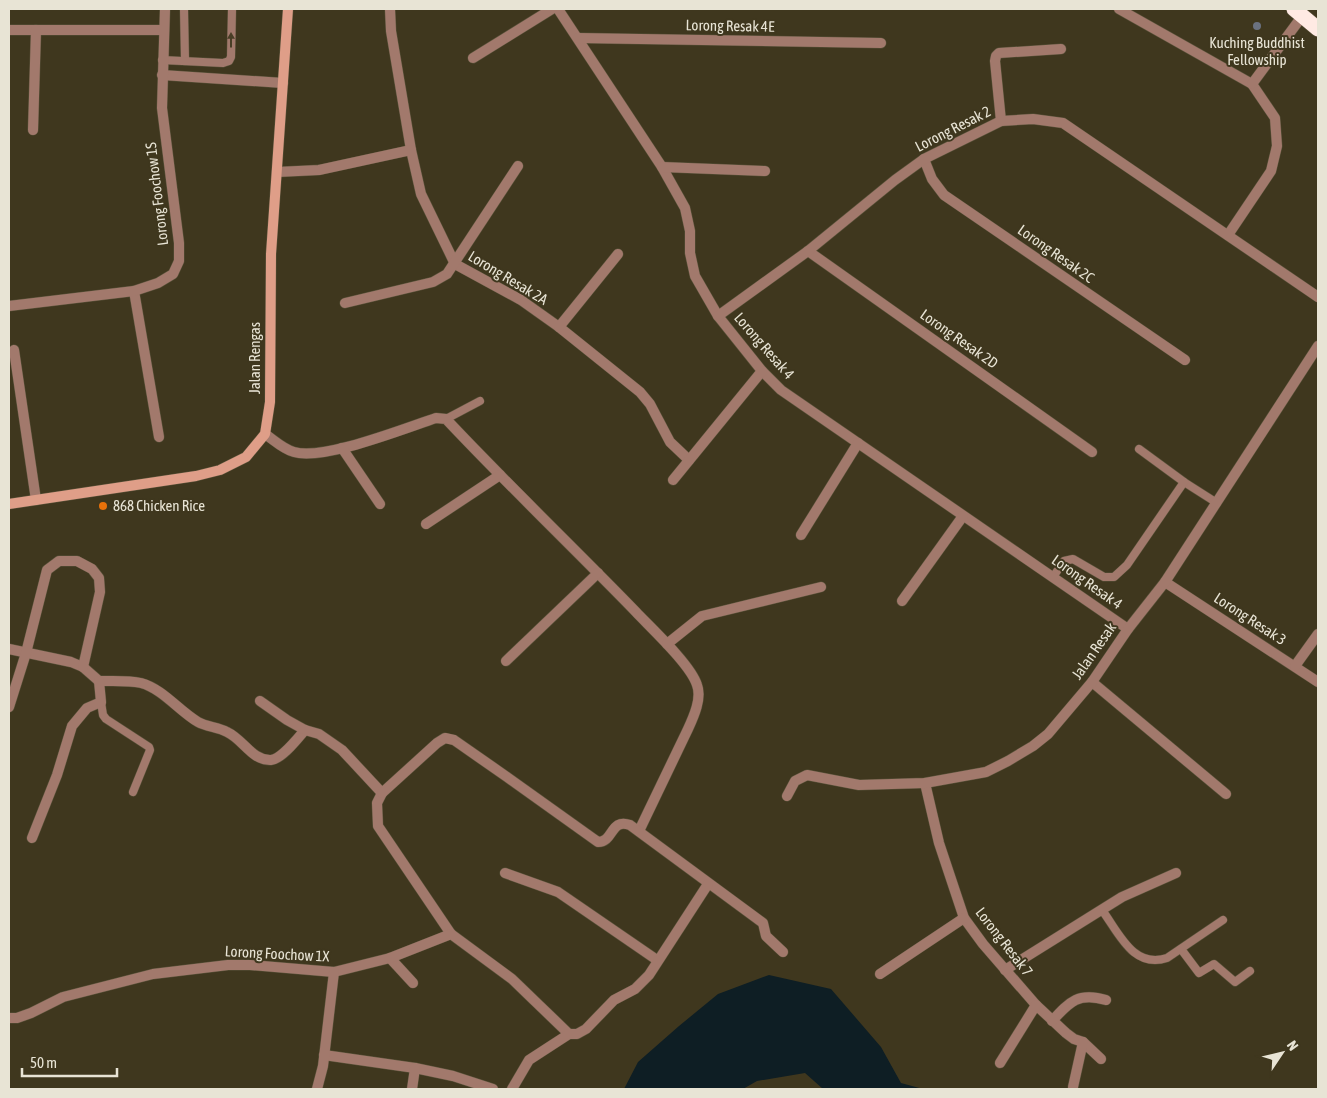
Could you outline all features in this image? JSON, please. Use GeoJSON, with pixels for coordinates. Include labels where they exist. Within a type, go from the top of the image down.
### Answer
{"type":"FeatureCollection","features":[{"type":"Feature","properties":{"kind":"highway"},"geometry":{"type":"LineString","coordinates":[[1299,12],[1318,29]]}},
{"type":"Feature","properties":{"kind":"street","name":"Lorong Foochow 1S"},"geometry":{"type":"LineString","coordinates":[[9,306],[134,291],[158,283],[173,274],[179,261],[179,243],[162,108],[165,9]]}},
{"type":"Feature","properties":{"kind":"street","name":"Jalan Rengas"},"geometry":{"type":"LineString","coordinates":[[265,434],[270,402],[271,254],[288,9]]}},
{"type":"Feature","properties":{"kind":"street","name":"Lorong Resak 2A"},"geometry":{"type":"LineString","coordinates":[[390,9],[391,31],[411,150],[422,194],[455,264],[521,300],[559,327],[640,392],[650,404],[670,442],[690,460]]}},
{"type":"Feature","properties":{"kind":"street"},"geometry":{"type":"LineString","coordinates":[[473,58],[552,9]]}},
{"type":"Feature","properties":{"kind":"street","name":"Lorong Resak 4"},"geometry":{"type":"LineString","coordinates":[[558,9],[662,167],[685,208],[690,230],[690,253],[695,276],[718,316],[762,371],[781,390],[1128,629]]}},
{"type":"Feature","properties":{"kind":"street"},"geometry":{"type":"LineString","coordinates":[[1119,9],[1252,84],[1275,118],[1277,146],[1271,171],[1228,235]]}},
{"type":"Feature","properties":{"kind":"street"},"geometry":{"type":"LineString","coordinates":[[1252,84],[1299,12]]}},
{"type":"Feature","properties":{"kind":"street"},"geometry":{"type":"LineString","coordinates":[[9,30],[164,30]]}},
{"type":"Feature","properties":{"kind":"street"},"geometry":{"type":"LineString","coordinates":[[33,130],[36,30]]}},
{"type":"Feature","properties":{"kind":"street","name":"Lorong Resak 4E"},"geometry":{"type":"LineString","coordinates":[[578,38],[881,43]]}},
{"type":"Feature","properties":{"kind":"street"},"geometry":{"type":"LineString","coordinates":[[1002,121],[995,62],[996,56],[999,53],[1061,49]]}},
{"type":"Feature","properties":{"kind":"street"},"geometry":{"type":"LineString","coordinates":[[162,75],[283,84]]}},
{"type":"Feature","properties":{"kind":"street","name":"Lorong Resak 2"},"geometry":{"type":"LineString","coordinates":[[718,316],[808,251],[896,180],[924,160],[1002,121],[1033,119],[1063,124],[1318,297]]}},
{"type":"Feature","properties":{"kind":"street"},"geometry":{"type":"LineString","coordinates":[[277,172],[320,170],[411,150]]}},
{"type":"Feature","properties":{"kind":"street","name":"Lorong Resak 2C"},"geometry":{"type":"LineString","coordinates":[[924,160],[932,179],[944,195],[1185,360]]}},
{"type":"Feature","properties":{"kind":"street"},"geometry":{"type":"LineString","coordinates":[[345,303],[433,282],[446,274],[455,264],[518,166]]}},
{"type":"Feature","properties":{"kind":"street"},"geometry":{"type":"LineString","coordinates":[[662,167],[766,170]]}},
{"type":"Feature","properties":{"kind":"street","name":"Lorong Resak 2D"},"geometry":{"type":"LineString","coordinates":[[808,251],[1092,452]]}},
{"type":"Feature","properties":{"kind":"street"},"geometry":{"type":"LineString","coordinates":[[559,327],[618,254]]}},
{"type":"Feature","properties":{"kind":"street"},"geometry":{"type":"LineString","coordinates":[[134,291],[159,437]]}},
{"type":"Feature","properties":{"kind":"street","name":"Jalan Resak"},"geometry":{"type":"LineString","coordinates":[[787,796],[795,780],[807,776],[859,785],[924,783],[986,772],[1033,746],[1048,734],[1092,682],[1128,629],[1165,582],[1318,346]]}},
{"type":"Feature","properties":{"kind":"street"},"geometry":{"type":"LineString","coordinates":[[14,350],[36,500]]}},
{"type":"Feature","properties":{"kind":"street"},"geometry":{"type":"LineString","coordinates":[[673,480],[762,371]]}},
{"type":"Feature","properties":{"kind":"street"},"geometry":{"type":"LineString","coordinates":[[9,504],[196,476],[220,470],[246,457],[265,434],[284,447],[304,454],[342,448],[436,418],[446,419],[667,644],[693,676],[698,686],[698,696],[693,718],[639,831]]}},
{"type":"Feature","properties":{"kind":"street"},"geometry":{"type":"LineString","coordinates":[[801,535],[858,443]]}},
{"type":"Feature","properties":{"kind":"street"},"geometry":{"type":"LineString","coordinates":[[342,448],[380,504]]}},
{"type":"Feature","properties":{"kind":"street"},"geometry":{"type":"LineString","coordinates":[[426,524],[500,475]]}},
{"type":"Feature","properties":{"kind":"street"},"geometry":{"type":"LineString","coordinates":[[902,601],[963,516]]}},
{"type":"Feature","properties":{"kind":"street"},"geometry":{"type":"LineString","coordinates":[[9,707],[26,653],[48,570],[59,561],[77,561],[92,569],[99,578],[100,592],[83,666]]}},
{"type":"Feature","properties":{"kind":"street"},"geometry":{"type":"LineString","coordinates":[[506,661],[598,573]]}},
{"type":"Feature","properties":{"kind":"street","name":"Lorong Resak 3"},"geometry":{"type":"LineString","coordinates":[[1165,582],[1318,682]]}},
{"type":"Feature","properties":{"kind":"street"},"geometry":{"type":"LineString","coordinates":[[667,644],[702,616],[821,587]]}},
{"type":"Feature","properties":{"kind":"street"},"geometry":{"type":"LineString","coordinates":[[1294,666],[1318,634]]}},
{"type":"Feature","properties":{"kind":"street"},"geometry":{"type":"LineString","coordinates":[[9,650],[83,666],[99,681],[101,702],[86,708],[72,726],[57,775],[32,838]]}},
{"type":"Feature","properties":{"kind":"street"},"geometry":{"type":"LineString","coordinates":[[99,681],[142,683],[157,691],[197,721],[209,727],[227,732],[263,759],[273,760],[283,754],[305,730]]}},
{"type":"Feature","properties":{"kind":"street"},"geometry":{"type":"LineString","coordinates":[[1092,682],[1226,794]]}},
{"type":"Feature","properties":{"kind":"street"},"geometry":{"type":"LineString","coordinates":[[260,701],[305,730],[319,734],[342,750],[382,793]]}},
{"type":"Feature","properties":{"kind":"street"},"geometry":{"type":"LineString","coordinates":[[569,1034],[512,979],[451,934],[378,826],[377,804],[382,793],[445,738],[454,740],[500,771],[598,842],[603,842],[614,828],[621,824],[630,825],[763,923],[766,936],[783,952]]}},
{"type":"Feature","properties":{"kind":"street","name":"Lorong Resak 7"},"geometry":{"type":"LineString","coordinates":[[924,783],[939,843],[964,918],[1005,970],[1036,1005],[1052,1021],[1074,1039],[1083,1042],[1101,1059]]}},
{"type":"Feature","properties":{"kind":"street"},"geometry":{"type":"LineString","coordinates":[[505,873],[558,892],[657,960]]}},
{"type":"Feature","properties":{"kind":"street"},"geometry":{"type":"LineString","coordinates":[[1005,970],[1122,897],[1176,873]]}},
{"type":"Feature","properties":{"kind":"street"},"geometry":{"type":"LineString","coordinates":[[512,1089],[529,1060],[569,1034],[577,1034],[586,1029],[614,1000],[635,989],[649,975],[708,884]]}},
{"type":"Feature","properties":{"kind":"street"},"geometry":{"type":"LineString","coordinates":[[880,974],[964,918]]}},
{"type":"Feature","properties":{"kind":"street","name":"Lorong Foochow 1X"},"geometry":{"type":"LineString","coordinates":[[9,1018],[17,1018],[63,998],[137,977],[168,972],[250,965],[334,972],[390,958],[451,934]]}},
{"type":"Feature","properties":{"kind":"street"},"geometry":{"type":"LineString","coordinates":[[390,958],[412,983]]}},
{"type":"Feature","properties":{"kind":"street"},"geometry":{"type":"LineString","coordinates":[[317,1089],[324,1055],[334,972]]}},
{"type":"Feature","properties":{"kind":"street"},"geometry":{"type":"LineString","coordinates":[[1052,1021],[1066,1005],[1081,997],[1106,1000]]}},
{"type":"Feature","properties":{"kind":"street"},"geometry":{"type":"LineString","coordinates":[[1000,1063],[1036,1005]]}},
{"type":"Feature","properties":{"kind":"street"},"geometry":{"type":"LineString","coordinates":[[1073,1087],[1083,1042]]}},
{"type":"Feature","properties":{"kind":"street"},"geometry":{"type":"LineString","coordinates":[[324,1055],[415,1068],[453,1076],[493,1089]]}},
{"type":"Feature","properties":{"kind":"street"},"geometry":{"type":"LineString","coordinates":[[412,1089],[415,1068]]}},
{"type":"Feature","properties":{"kind":"lane"},"geometry":{"type":"LineString","coordinates":[[184,9],[185,61]]}},
{"type":"Feature","properties":{"kind":"lane"},"geometry":{"type":"LineString","coordinates":[[162,60],[223,64],[229,61],[231,56],[232,9]]}},
{"type":"Feature","properties":{"kind":"lane"},"geometry":{"type":"LineString","coordinates":[[446,419],[480,401]]}},
{"type":"Feature","properties":{"kind":"lane"},"geometry":{"type":"LineString","coordinates":[[1139,449],[1184,482],[1217,503]]}},
{"type":"Feature","properties":{"kind":"lane"},"geometry":{"type":"LineString","coordinates":[[1053,577],[1064,561],[1072,559],[1104,577],[1114,578],[1127,565],[1184,482]]}},
{"type":"Feature","properties":{"kind":"lane"},"geometry":{"type":"LineString","coordinates":[[101,702],[103,715],[106,719],[149,747],[150,750],[133,792]]}},
{"type":"Feature","properties":{"kind":"lane"},"geometry":{"type":"LineString","coordinates":[[1102,910],[1132,952],[1149,961],[1167,958],[1223,920]]}},
{"type":"Feature","properties":{"kind":"lane"},"geometry":{"type":"LineString","coordinates":[[1180,949],[1199,973],[1214,964],[1236,982],[1250,971]]}},
{"type":"Feature","properties":{"kind":"shaded area"},"geometry":{"type":"Polygon","coordinates":[[[769,975],[831,989],[881,1047],[901,1083],[923,1089],[823,1089],[805,1073],[757,1081],[743,1089],[624,1089],[638,1062],[718,994],[769,975]]]}},
{"type":"Feature","properties":{"kind":"place","name":"Kuching Buddhist Fellowship"},"geometry":{"type":"Point","coordinates":[1257,26]}},
{"type":"Feature","properties":{"kind":"place","name":"868 Chicken Rice"},"geometry":{"type":"Point","coordinates":[103,506]}}]}
